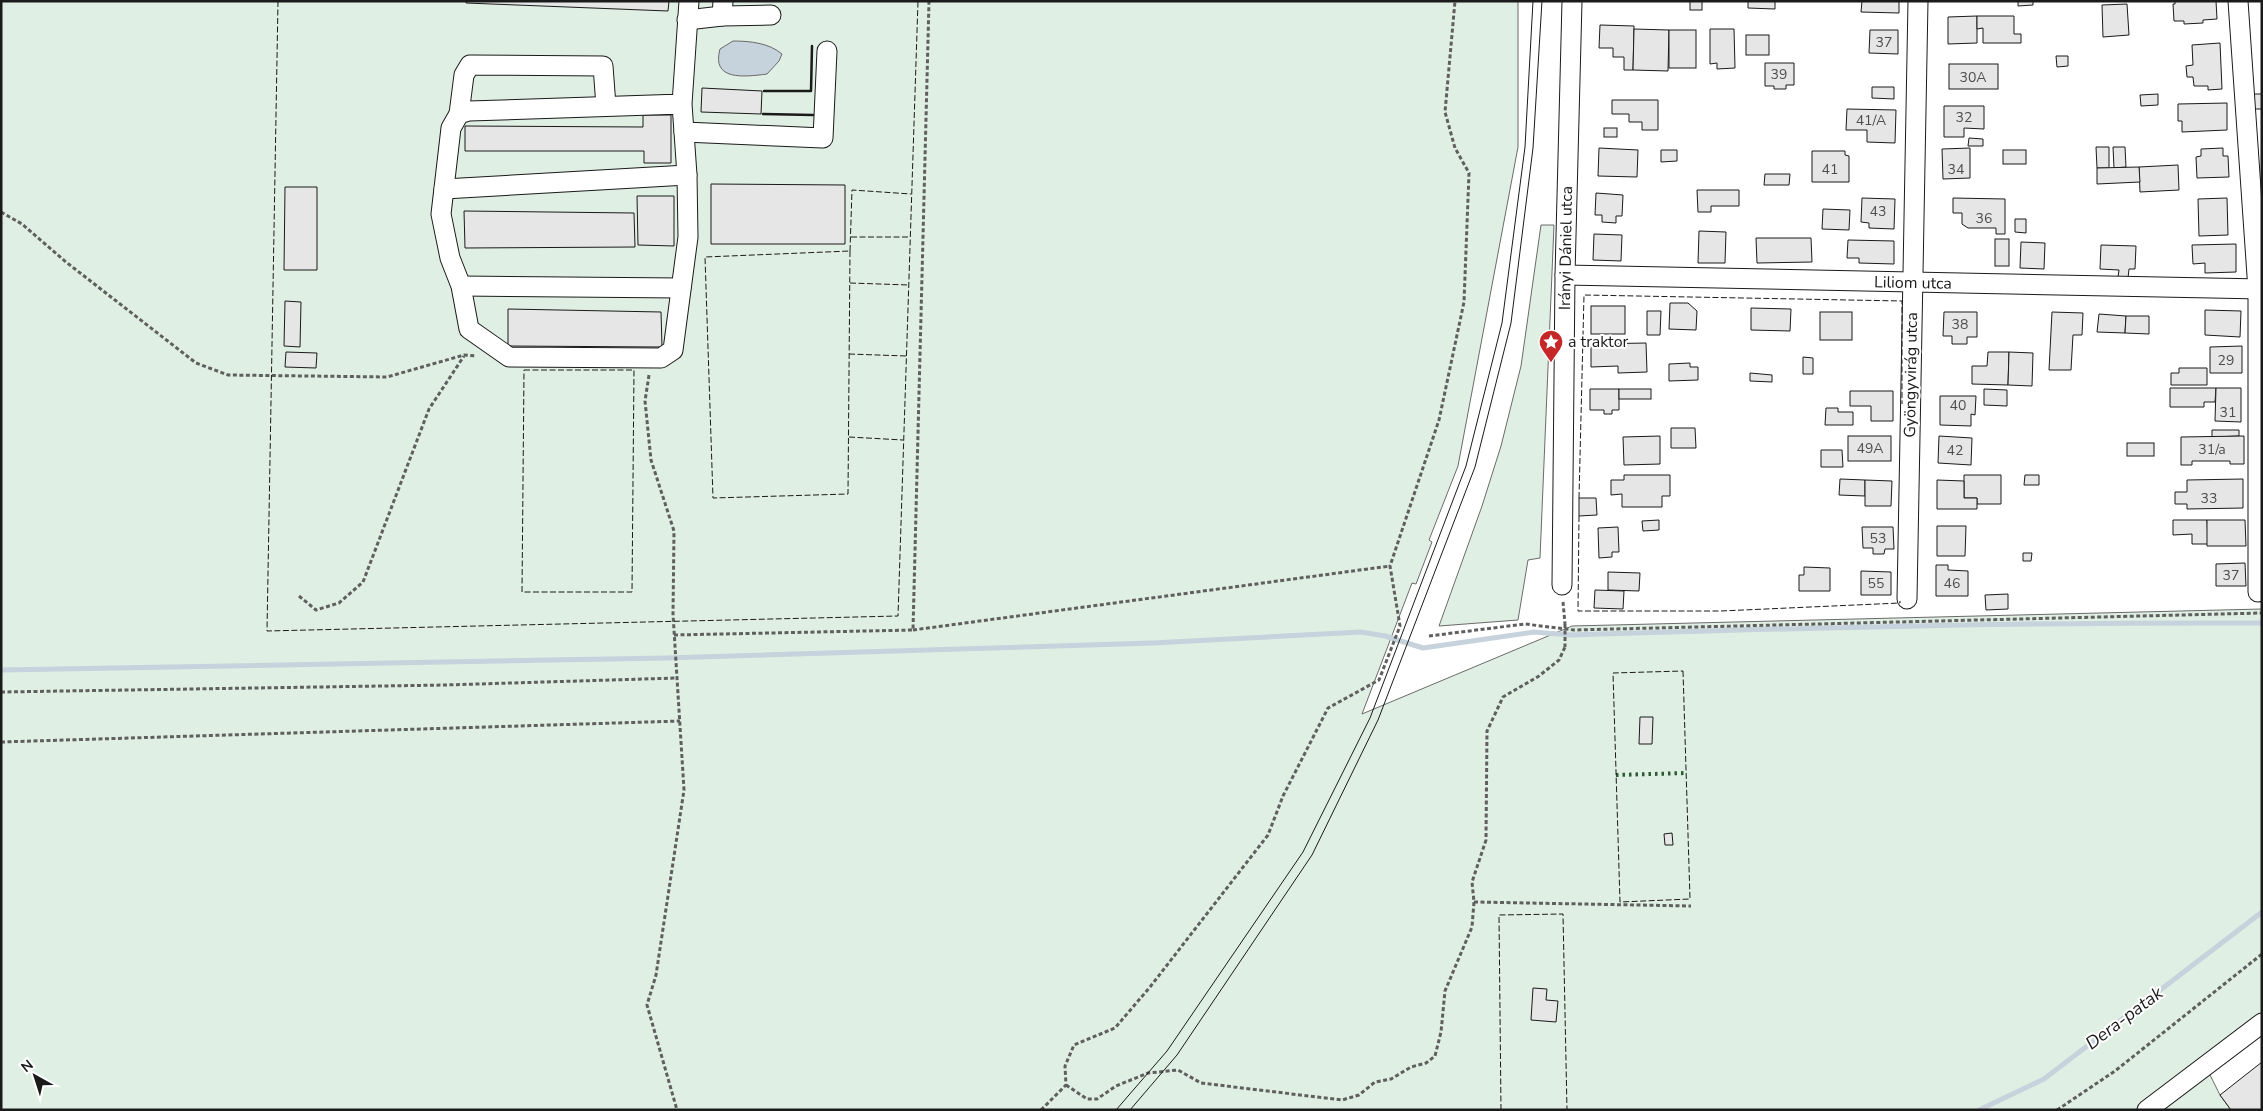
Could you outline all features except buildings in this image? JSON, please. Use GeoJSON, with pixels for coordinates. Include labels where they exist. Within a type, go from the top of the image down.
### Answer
{"type":"FeatureCollection","features":[{"type":"Feature","properties":{"kind":"street"},"geometry":{"type":"LineString","coordinates":[[606,106],[603,66],[470,65],[464,75],[459,114],[451,128],[441,214],[450,258],[461,286],[469,329],[509,357],[661,358],[673,350],[688,237],[687,175],[682,104],[689,1]]}},
{"type":"Feature","properties":{"kind":"street","name":"Irányi Dániel utca"},"geometry":{"type":"LineString","coordinates":[[1562,585],[1565,275],[1572,1]]}},
{"type":"Feature","properties":{"kind":"street","name":"Gyöngyvirág utca"},"geometry":{"type":"LineString","coordinates":[[1907,599],[1918,1]]}},
{"type":"Feature","properties":{"kind":"street"},"geometry":{"type":"LineString","coordinates":[[2238,1],[2260,289],[2258,592]]}},
{"type":"Feature","properties":{"kind":"street"},"geometry":{"type":"LineString","coordinates":[[688,20],[723,8],[771,15]]}},
{"type":"Feature","properties":{"kind":"street"},"geometry":{"type":"LineString","coordinates":[[684,132],[823,138],[827,51]]}},
{"type":"Feature","properties":{"kind":"street"},"geometry":{"type":"LineString","coordinates":[[459,114],[468,111],[682,104]]}},
{"type":"Feature","properties":{"kind":"street"},"geometry":{"type":"LineString","coordinates":[[444,189],[687,175]]}},
{"type":"Feature","properties":{"kind":"street","name":"Liliom utca"},"geometry":{"type":"LineString","coordinates":[[1565,275],[2260,289]]}},
{"type":"Feature","properties":{"kind":"street"},"geometry":{"type":"LineString","coordinates":[[461,286],[681,288]]}},
{"type":"Feature","properties":{"kind":"street"},"geometry":{"type":"LineString","coordinates":[[2147,1110],[2262,1023]]}},
{"type":"Feature","properties":{"kind":"path"},"geometry":{"type":"LineString","coordinates":[[913,630],[929,1]]}},
{"type":"Feature","properties":{"kind":"path"},"geometry":{"type":"LineString","coordinates":[[1066,1085],[1064,1066],[1074,1045],[1115,1028],[1150,988],[1268,835],[1283,796],[1328,708],[1379,680],[1400,626],[1390,566],[1439,420],[1464,302],[1469,174],[1455,148],[1445,112],[1455,1]]}},
{"type":"Feature","properties":{"kind":"path"},"geometry":{"type":"LineString","coordinates":[[1,212],[22,224],[66,262],[196,363],[228,375],[387,377],[464,355],[509,357]]}},
{"type":"Feature","properties":{"kind":"path"},"geometry":{"type":"LineString","coordinates":[[299,596],[316,610],[340,603],[363,582],[429,409],[464,355]]}},
{"type":"Feature","properties":{"kind":"path"},"geometry":{"type":"LineString","coordinates":[[661,358],[650,370],[645,401],[651,460],[674,531],[674,635],[684,790],[656,975],[647,1005],[677,1110]]}},
{"type":"Feature","properties":{"kind":"path"},"geometry":{"type":"LineString","coordinates":[[674,635],[913,630],[1390,566]]}},
{"type":"Feature","properties":{"kind":"path"},"geometry":{"type":"LineString","coordinates":[[1066,1085],[1087,1099],[1097,1098],[1116,1086],[1148,1073],[1178,1070],[1201,1083],[1342,1100],[1359,1095],[1375,1082],[1391,1079],[1412,1067],[1426,1063],[1435,1056],[1441,1032],[1446,991],[1472,927],[1474,902],[1472,882],[1486,840],[1487,731],[1503,697],[1539,676],[1559,660],[1565,647],[1562,585]]}},
{"type":"Feature","properties":{"kind":"path"},"geometry":{"type":"LineString","coordinates":[[1429,636],[1525,624],[1574,630],[2262,613]]}},
{"type":"Feature","properties":{"kind":"path"},"geometry":{"type":"LineString","coordinates":[[1,692],[444,685],[677,678]]}},
{"type":"Feature","properties":{"kind":"path"},"geometry":{"type":"LineString","coordinates":[[1,742],[680,721]]}},
{"type":"Feature","properties":{"kind":"path"},"geometry":{"type":"LineString","coordinates":[[1474,902],[1690,906]]}},
{"type":"Feature","properties":{"kind":"path"},"geometry":{"type":"LineString","coordinates":[[2057,1110],[2114,1071],[2262,954]]}},
{"type":"Feature","properties":{"kind":"path"},"geometry":{"type":"LineString","coordinates":[[1041,1110],[1066,1085]]}},
{"type":"Feature","properties":{"kind":"green space"},"geometry":{"type":"Polygon","coordinates":[[[1,1],[1518,1],[1518,147],[1458,466],[1429,540],[1432,542],[1416,584],[1412,583],[1362,714],[1572,626],[2262,609],[2262,1013],[2136,1110],[1,1110],[1,1]]]}},
{"type":"Feature","properties":{"kind":"green space"},"geometry":{"type":"Polygon","coordinates":[[[1541,225],[1554,225],[1540,558],[1528,560],[1518,620],[1439,626],[1482,506],[1501,446],[1521,366],[1541,225]]]}},
{"type":"Feature","properties":{"kind":"green space"},"geometry":{"type":"Polygon","coordinates":[[[2208,1071],[2220,1095],[2231,1110],[2152,1110],[2208,1071]]]}},
{"type":"Feature","properties":{"kind":"shaded area"},"geometry":{"type":"Polygon","coordinates":[[[733,41],[759,43],[771,47],[782,54],[779,61],[767,74],[732,75],[720,67],[718,59],[720,49],[733,41]]]}},
{"type":"Feature","properties":{"kind":"waterway"},"geometry":{"type":"LineString","coordinates":[[1,670],[666,658],[1153,643],[1361,632],[1385,636],[1423,648],[1534,632],[1570,635],[1916,626],[2262,623]]}},
{"type":"Feature","properties":{"kind":"waterway","name":"Dera-patak"},"geometry":{"type":"LineString","coordinates":[[1979,1110],[2044,1079],[2262,912]]}},
{"type":"Feature","properties":{"kind":"tram line"},"geometry":{"type":"LineString","coordinates":[[1116,1110],[1167,1051],[1303,852],[1370,718],[1466,466],[1502,323],[1525,147],[1533,1]]}},
{"type":"Feature","properties":{"kind":"tram line"},"geometry":{"type":"LineString","coordinates":[[1130,1110],[1177,1055],[1312,855],[1378,720],[1475,467],[1511,323],[1533,148],[1542,1]]}},
{"type":"Feature","properties":{"kind":"hedge"},"geometry":{"type":"LineString","coordinates":[[1616,775],[1686,773]]}},
{"type":"Feature","properties":{"kind":"fence"},"geometry":{"type":"LineString","coordinates":[[278,1],[267,631],[898,616],[918,1]]}},
{"type":"Feature","properties":{"kind":"fence"},"geometry":{"type":"LineString","coordinates":[[850,251],[852,190],[911,194]]}},
{"type":"Feature","properties":{"kind":"fence"},"geometry":{"type":"LineString","coordinates":[[851,237],[910,237]]}},
{"type":"Feature","properties":{"kind":"fence"},"geometry":{"type":"LineString","coordinates":[[850,251],[848,494],[713,498],[705,257],[850,251]]}},
{"type":"Feature","properties":{"kind":"fence"},"geometry":{"type":"LineString","coordinates":[[850,283],[909,285]]}},
{"type":"Feature","properties":{"kind":"fence"},"geometry":{"type":"LineString","coordinates":[[1579,498],[1584,295],[1902,301],[1902,404]]}},
{"type":"Feature","properties":{"kind":"fence"},"geometry":{"type":"LineString","coordinates":[[849,354],[906,356]]}},
{"type":"Feature","properties":{"kind":"fence"},"geometry":{"type":"LineString","coordinates":[[524,370],[634,370],[632,592],[522,592],[524,370]]}},
{"type":"Feature","properties":{"kind":"fence"},"geometry":{"type":"LineString","coordinates":[[849,437],[903,440]]}},
{"type":"Feature","properties":{"kind":"fence"},"geometry":{"type":"LineString","coordinates":[[1579,516],[1578,611],[1721,611],[1900,603],[1900,601]]}},
{"type":"Feature","properties":{"kind":"fence"},"geometry":{"type":"LineString","coordinates":[[1683,671],[1690,899],[1620,902],[1613,673],[1683,671]]}},
{"type":"Feature","properties":{"kind":"fence"},"geometry":{"type":"LineString","coordinates":[[1501,1110],[1499,915],[1563,914],[1567,1110]]}},
{"type":"Feature","properties":{"kind":"wall"},"geometry":{"type":"LineString","coordinates":[[764,91],[811,91],[812,46]]}},
{"type":"Feature","properties":{"kind":"wall"},"geometry":{"type":"LineString","coordinates":[[763,114],[813,115]]}},
{"type":"Feature","properties":{"kind":"place","name":"a traktor"},"geometry":{"type":"Point","coordinates":[1551,363]}}]}
